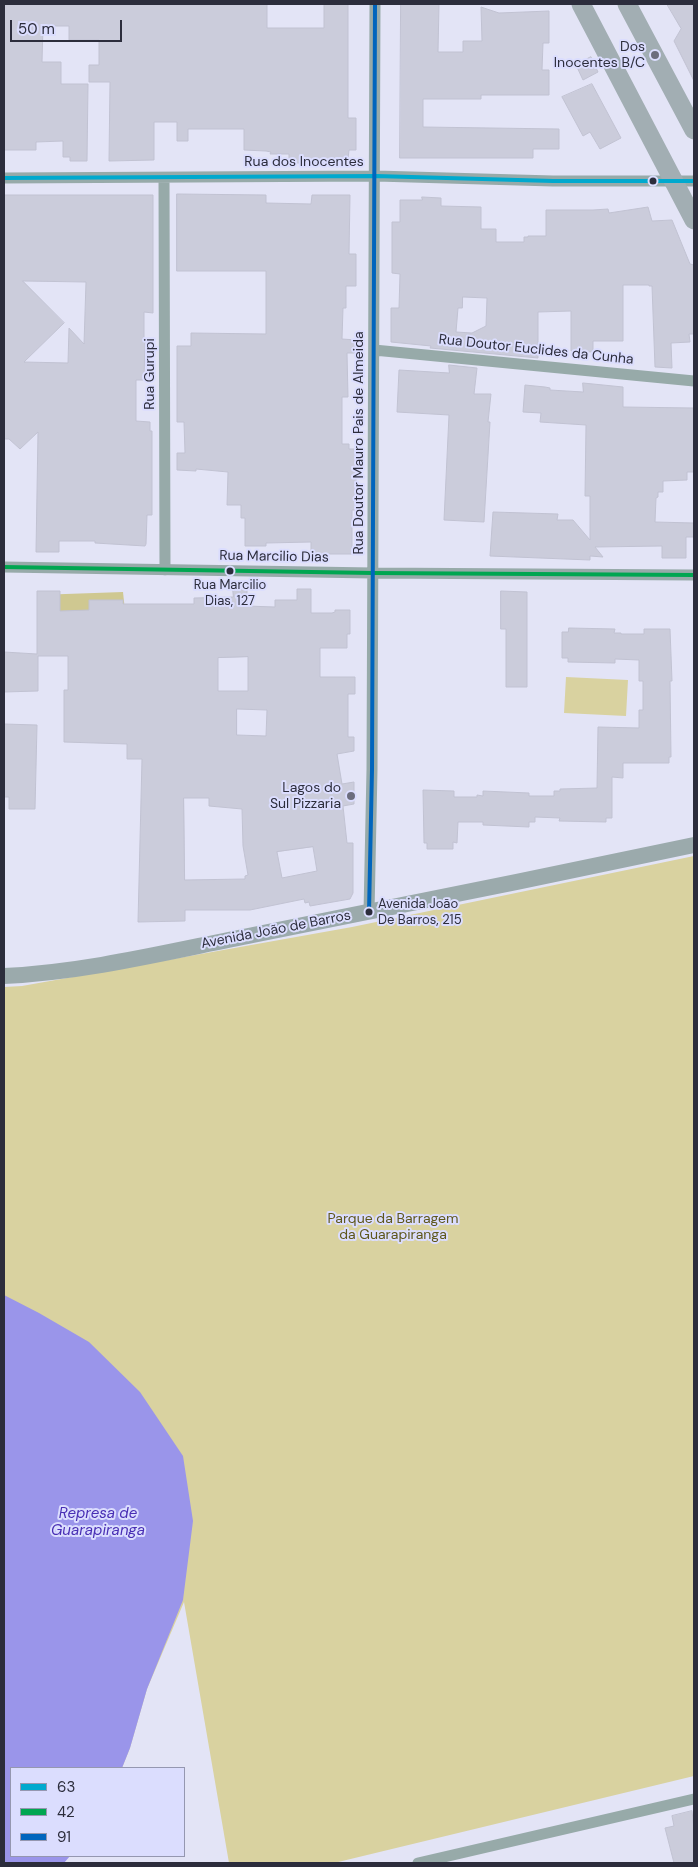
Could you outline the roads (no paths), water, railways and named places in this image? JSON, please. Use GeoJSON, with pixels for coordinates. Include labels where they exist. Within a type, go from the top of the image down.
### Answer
{"type":"FeatureCollection","features":[{"type":"Feature","properties":{"kind":"main road"},"geometry":{"type":"LineString","coordinates":[[581,4],[694,220]]}},
{"type":"Feature","properties":{"kind":"main road"},"geometry":{"type":"LineString","coordinates":[[627,4],[694,130]]}},
{"type":"Feature","properties":{"kind":"street","name":"Rua Doutor Mauro Pais de Almeida"},"geometry":{"type":"LineString","coordinates":[[369,912],[372,770],[376,176],[375,4]]}},
{"type":"Feature","properties":{"kind":"street","name":"Rua dos Inocentes"},"geometry":{"type":"LineString","coordinates":[[4,178],[376,176],[553,181],[694,181]]}},
{"type":"Feature","properties":{"kind":"street","name":"Rua Gurupi"},"geometry":{"type":"LineString","coordinates":[[164,178],[165,570]]}},
{"type":"Feature","properties":{"kind":"street","name":"Rua Doutor Euclides da Cunha"},"geometry":{"type":"LineString","coordinates":[[374,350],[694,381]]}},
{"type":"Feature","properties":{"kind":"street","name":"Rua Marcilio Dias"},"geometry":{"type":"LineString","coordinates":[[4,567],[373,573],[694,575]]}},
{"type":"Feature","properties":{"kind":"street","name":"Avenida João de Barros"},"geometry":{"type":"LineString","coordinates":[[4,976],[25,975],[104,964],[694,845]]}},
{"type":"Feature","properties":{"kind":"street"},"geometry":{"type":"LineString","coordinates":[[418,1863],[694,1799]]}},
{"type":"Feature","properties":{"kind":"water","name":"Represa de Guarapiranga"},"geometry":{"type":"Polygon","coordinates":[[[4,1295],[89,1342],[140,1392],[183,1456],[193,1521],[183,1600],[147,1689],[130,1748],[122,1767],[10,1767],[10,1857],[69,1857],[64,1863],[4,1863],[4,1295]]]}},
{"type":"Feature","properties":{"kind":"place","name":"Dos Inocentes B/C"},"geometry":{"type":"Point","coordinates":[655,55]}},
{"type":"Feature","properties":{"kind":"place","name":"Rua Marcilio Dias, 127"},"geometry":{"type":"Point","coordinates":[230,571]}},
{"type":"Feature","properties":{"kind":"place","name":"Lagos do Sul Pizzaria"},"geometry":{"type":"Point","coordinates":[351,796]}},
{"type":"Feature","properties":{"kind":"place","name":"Avenida João De Barros, 215"},"geometry":{"type":"Point","coordinates":[369,912]}},
{"type":"Feature","properties":{"kind":"park label","name":"Parque da Barragem da Guarapiranga"},"geometry":{"type":"Point","coordinates":[393,1228]}}]}
